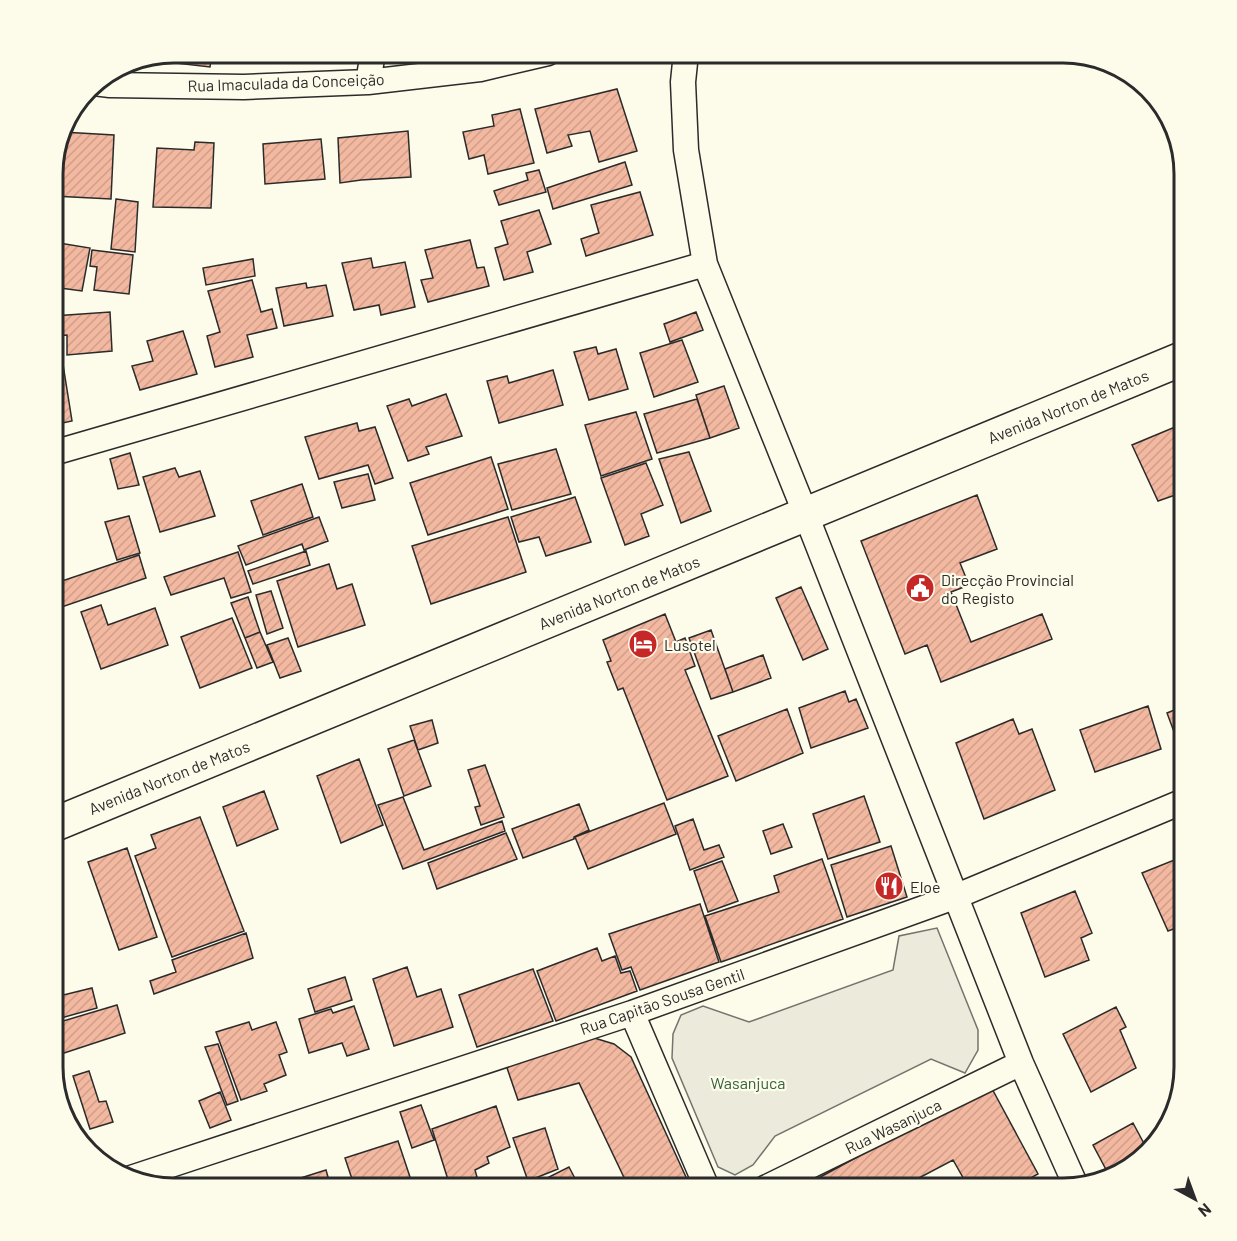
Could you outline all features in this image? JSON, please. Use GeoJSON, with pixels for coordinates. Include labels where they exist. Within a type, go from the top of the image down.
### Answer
{"type":"FeatureCollection","features":[{"type":"Feature","properties":{"kind":"main road","name":"Avenida Norton de Matos"},"geometry":{"type":"LineString","coordinates":[[63,821],[1174,363]]}},
{"type":"Feature","properties":{"kind":"street"},"geometry":{"type":"LineString","coordinates":[[368,82],[371,63]]}},
{"type":"Feature","properties":{"kind":"street","name":"Rua Imaculada da Conceição"},"geometry":{"type":"LineString","coordinates":[[109,85],[244,87],[368,82],[480,69],[506,63]]}},
{"type":"Feature","properties":{"kind":"street"},"geometry":{"type":"LineString","coordinates":[[685,63],[683,82],[686,150],[705,264],[957,896],[1021,1063],[1072,1177]]}},
{"type":"Feature","properties":{"kind":"street"},"geometry":{"type":"LineString","coordinates":[[63,450],[705,264]]}},
{"type":"Feature","properties":{"kind":"street","name":"Rua Capitão Sousa Gentil"},"geometry":{"type":"LineString","coordinates":[[144,1174],[632,1013],[957,896],[1174,806]]}},
{"type":"Feature","properties":{"kind":"street"},"geometry":{"type":"LineString","coordinates":[[632,1013],[703,1178]]}},
{"type":"Feature","properties":{"kind":"street","name":"Rua Wasanjuca"},"geometry":{"type":"LineString","coordinates":[[785,1178],[1021,1063]]}},
{"type":"Feature","properties":{"kind":"green space","name":"Wasanjuca"},"geometry":{"type":"Polygon","coordinates":[[[937,928],[978,1030],[978,1050],[965,1073],[931,1059],[775,1136],[753,1165],[735,1175],[718,1167],[672,1058],[673,1034],[681,1015],[703,1006],[749,1022],[893,970],[899,936],[937,928]]]}},
{"type":"Feature","properties":{"kind":"building"},"geometry":{"type":"Polygon","coordinates":[[[176,63],[211,63],[210,67],[176,63]]]}},
{"type":"Feature","properties":{"kind":"building"},"geometry":{"type":"Polygon","coordinates":[[[617,89],[637,151],[599,162],[590,131],[568,135],[572,146],[547,153],[535,109],[617,89]]]}},
{"type":"Feature","properties":{"kind":"building"},"geometry":{"type":"Polygon","coordinates":[[[520,109],[534,163],[488,174],[484,155],[469,159],[463,132],[494,126],[492,115],[520,109]]]}},
{"type":"Feature","properties":{"kind":"building"},"geometry":{"type":"Polygon","coordinates":[[[408,131],[411,177],[340,183],[338,138],[408,131]]]}},
{"type":"Feature","properties":{"kind":"building"},"geometry":{"type":"Polygon","coordinates":[[[71,133],[114,135],[111,199],[63,197],[63,167],[71,133]]]}},
{"type":"Feature","properties":{"kind":"building"},"geometry":{"type":"Polygon","coordinates":[[[321,139],[325,179],[265,184],[263,144],[321,139]]]}},
{"type":"Feature","properties":{"kind":"building"},"geometry":{"type":"Polygon","coordinates":[[[195,142],[214,143],[211,208],[153,207],[157,148],[194,150],[195,142]]]}},
{"type":"Feature","properties":{"kind":"building"},"geometry":{"type":"Polygon","coordinates":[[[625,162],[632,185],[553,209],[547,188],[625,162]]]}},
{"type":"Feature","properties":{"kind":"building"},"geometry":{"type":"Polygon","coordinates":[[[539,170],[546,192],[499,205],[494,191],[528,180],[526,173],[539,170]]]}},
{"type":"Feature","properties":{"kind":"building"},"geometry":{"type":"Polygon","coordinates":[[[640,192],[653,235],[586,256],[581,239],[599,233],[591,205],[640,192]]]}},
{"type":"Feature","properties":{"kind":"building"},"geometry":{"type":"Polygon","coordinates":[[[116,199],[138,202],[135,252],[111,249],[116,199]]]}},
{"type":"Feature","properties":{"kind":"building"},"geometry":{"type":"Polygon","coordinates":[[[539,210],[551,244],[527,252],[533,272],[504,280],[495,248],[508,244],[501,221],[539,210]]]}},
{"type":"Feature","properties":{"kind":"building"},"geometry":{"type":"Polygon","coordinates":[[[470,240],[477,268],[484,267],[489,286],[428,302],[421,280],[433,278],[425,250],[470,240]]]}},
{"type":"Feature","properties":{"kind":"building"},"geometry":{"type":"Polygon","coordinates":[[[63,244],[90,248],[82,291],[63,288],[63,244]]]}},
{"type":"Feature","properties":{"kind":"building"},"geometry":{"type":"Polygon","coordinates":[[[92,250],[133,255],[129,294],[94,290],[97,267],[90,266],[92,250]]]}},
{"type":"Feature","properties":{"kind":"building"},"geometry":{"type":"Polygon","coordinates":[[[371,258],[373,268],[405,262],[415,307],[381,315],[379,305],[354,310],[342,263],[371,258]]]}},
{"type":"Feature","properties":{"kind":"building"},"geometry":{"type":"Polygon","coordinates":[[[253,259],[255,276],[206,285],[203,268],[253,259]]]}},
{"type":"Feature","properties":{"kind":"building"},"geometry":{"type":"Polygon","coordinates":[[[252,280],[261,312],[272,309],[277,328],[247,335],[253,357],[215,367],[207,336],[220,332],[208,291],[252,280]]]}},
{"type":"Feature","properties":{"kind":"building"},"geometry":{"type":"Polygon","coordinates":[[[306,283],[307,288],[326,285],[333,316],[284,326],[276,288],[306,283]]]}},
{"type":"Feature","properties":{"kind":"building"},"geometry":{"type":"Polygon","coordinates":[[[110,312],[112,351],[67,355],[67,335],[63,335],[63,315],[110,312]]]}},
{"type":"Feature","properties":{"kind":"building"},"geometry":{"type":"Polygon","coordinates":[[[696,312],[703,330],[670,342],[664,324],[696,312]]]}},
{"type":"Feature","properties":{"kind":"building"},"geometry":{"type":"Polygon","coordinates":[[[183,331],[197,374],[140,390],[132,366],[153,361],[147,341],[183,331]]]}},
{"type":"Feature","properties":{"kind":"building"},"geometry":{"type":"Polygon","coordinates":[[[682,340],[698,382],[654,397],[640,353],[682,340]]]}},
{"type":"Feature","properties":{"kind":"building"},"geometry":{"type":"Polygon","coordinates":[[[596,347],[598,354],[616,349],[628,389],[589,400],[574,352],[596,347]]]}},
{"type":"Feature","properties":{"kind":"building"},"geometry":{"type":"Polygon","coordinates":[[[63,364],[72,421],[63,423],[63,364]]]}},
{"type":"Feature","properties":{"kind":"building"},"geometry":{"type":"Polygon","coordinates":[[[553,370],[563,405],[499,423],[487,381],[507,376],[509,383],[553,370]]]}},
{"type":"Feature","properties":{"kind":"building"},"geometry":{"type":"Polygon","coordinates":[[[724,386],[739,428],[710,438],[696,395],[724,386]]]}},
{"type":"Feature","properties":{"kind":"building"},"geometry":{"type":"Polygon","coordinates":[[[446,394],[462,436],[426,447],[429,454],[408,461],[387,406],[409,399],[412,406],[446,394]]]}},
{"type":"Feature","properties":{"kind":"building"},"geometry":{"type":"Polygon","coordinates":[[[697,399],[710,438],[657,453],[644,414],[697,399]]]}},
{"type":"Feature","properties":{"kind":"building"},"geometry":{"type":"Polygon","coordinates":[[[636,412],[652,459],[601,476],[585,425],[636,412]]]}},
{"type":"Feature","properties":{"kind":"building"},"geometry":{"type":"Polygon","coordinates":[[[357,423],[359,431],[375,427],[393,478],[375,484],[368,465],[319,479],[305,437],[357,423]]]}},
{"type":"Feature","properties":{"kind":"building"},"geometry":{"type":"Polygon","coordinates":[[[1174,427],[1174,495],[1158,501],[1132,445],[1174,427]]]}},
{"type":"Feature","properties":{"kind":"building"},"geometry":{"type":"Polygon","coordinates":[[[556,449],[571,494],[512,510],[498,464],[556,449]]]}},
{"type":"Feature","properties":{"kind":"building"},"geometry":{"type":"Polygon","coordinates":[[[689,452],[711,511],[681,523],[659,459],[689,452]]]}},
{"type":"Feature","properties":{"kind":"building"},"geometry":{"type":"Polygon","coordinates":[[[130,453],[139,485],[118,489],[110,459],[130,453]]]}},
{"type":"Feature","properties":{"kind":"building"},"geometry":{"type":"Polygon","coordinates":[[[491,457],[508,509],[428,535],[410,483],[491,457]]]}},
{"type":"Feature","properties":{"kind":"building"},"geometry":{"type":"Polygon","coordinates":[[[646,463],[663,505],[641,514],[649,536],[625,545],[601,478],[646,463]]]}},
{"type":"Feature","properties":{"kind":"building"},"geometry":{"type":"Polygon","coordinates":[[[175,468],[179,477],[200,471],[215,516],[160,532],[143,477],[175,468]]]}},
{"type":"Feature","properties":{"kind":"building"},"geometry":{"type":"Polygon","coordinates":[[[368,474],[375,500],[342,508],[334,482],[368,474]]]}},
{"type":"Feature","properties":{"kind":"building"},"geometry":{"type":"Polygon","coordinates":[[[302,484],[313,517],[263,535],[251,501],[302,484]]]}},
{"type":"Feature","properties":{"kind":"building","name":"Direcção Provincial do Registo"},"geometry":{"type":"Polygon","coordinates":[[[977,495],[997,549],[960,563],[969,585],[951,592],[971,642],[1042,614],[1052,639],[941,682],[927,645],[905,654],[861,541],[977,495]]]}},
{"type":"Feature","properties":{"kind":"building"},"geometry":{"type":"Polygon","coordinates":[[[575,497],[591,542],[546,556],[539,537],[519,542],[511,517],[575,497]]]}},
{"type":"Feature","properties":{"kind":"building"},"geometry":{"type":"Polygon","coordinates":[[[129,516],[140,553],[117,560],[105,522],[129,516]]]}},
{"type":"Feature","properties":{"kind":"building"},"geometry":{"type":"Polygon","coordinates":[[[319,517],[328,541],[304,550],[302,544],[246,565],[238,546],[319,517]]]}},
{"type":"Feature","properties":{"kind":"building"},"geometry":{"type":"Polygon","coordinates":[[[508,517],[526,572],[431,604],[412,546],[508,517]]]}},
{"type":"Feature","properties":{"kind":"building"},"geometry":{"type":"Polygon","coordinates":[[[306,551],[310,565],[253,584],[248,571],[306,551]]]}},
{"type":"Feature","properties":{"kind":"building"},"geometry":{"type":"Polygon","coordinates":[[[238,552],[251,592],[231,598],[224,578],[171,595],[164,577],[238,552]]]}},
{"type":"Feature","properties":{"kind":"building"},"geometry":{"type":"Polygon","coordinates":[[[139,555],[146,578],[63,607],[63,581],[139,555]]]}},
{"type":"Feature","properties":{"kind":"building"},"geometry":{"type":"Polygon","coordinates":[[[329,564],[337,589],[352,584],[365,625],[298,647],[277,581],[329,564]]]}},
{"type":"Feature","properties":{"kind":"building"},"geometry":{"type":"Polygon","coordinates":[[[801,587],[828,649],[803,660],[776,598],[801,587]]]}},
{"type":"Feature","properties":{"kind":"building"},"geometry":{"type":"Polygon","coordinates":[[[271,591],[283,628],[267,634],[256,595],[271,591]]]}},
{"type":"Feature","properties":{"kind":"building"},"geometry":{"type":"Polygon","coordinates":[[[248,597],[260,632],[245,638],[231,603],[248,597]]]}},
{"type":"Feature","properties":{"kind":"building"},"geometry":{"type":"Polygon","coordinates":[[[101,605],[108,625],[155,608],[168,645],[101,669],[81,612],[101,605]]]}},
{"type":"Feature","properties":{"kind":"building"},"geometry":{"type":"Polygon","coordinates":[[[665,614],[676,642],[685,638],[695,666],[685,670],[728,776],[667,800],[623,688],[618,690],[607,662],[611,661],[603,640],[665,614]]]}},
{"type":"Feature","properties":{"kind":"building"},"geometry":{"type":"Polygon","coordinates":[[[232,618],[252,668],[200,688],[181,637],[232,618]]]}},
{"type":"Feature","properties":{"kind":"building"},"geometry":{"type":"Polygon","coordinates":[[[711,630],[733,692],[711,699],[689,638],[711,630]]]}},
{"type":"Feature","properties":{"kind":"building"},"geometry":{"type":"Polygon","coordinates":[[[260,632],[273,662],[257,668],[245,638],[260,632]]]}},
{"type":"Feature","properties":{"kind":"building"},"geometry":{"type":"Polygon","coordinates":[[[288,638],[301,671],[280,678],[267,645],[288,638]]]}},
{"type":"Feature","properties":{"kind":"building"},"geometry":{"type":"Polygon","coordinates":[[[763,655],[771,678],[733,692],[725,669],[763,655]]]}},
{"type":"Feature","properties":{"kind":"building"},"geometry":{"type":"Polygon","coordinates":[[[845,691],[849,702],[856,699],[868,728],[811,748],[799,708],[845,691]]]}},
{"type":"Feature","properties":{"kind":"building"},"geometry":{"type":"Polygon","coordinates":[[[1148,706],[1161,749],[1095,772],[1080,730],[1148,706]]]}},
{"type":"Feature","properties":{"kind":"building"},"geometry":{"type":"Polygon","coordinates":[[[787,709],[803,753],[736,781],[718,736],[787,709]]]}},
{"type":"Feature","properties":{"kind":"building"},"geometry":{"type":"Polygon","coordinates":[[[1174,710],[1174,732],[1167,713],[1174,710]]]}},
{"type":"Feature","properties":{"kind":"building"},"geometry":{"type":"Polygon","coordinates":[[[1013,719],[1019,734],[1032,729],[1055,790],[984,819],[956,743],[1013,719]]]}},
{"type":"Feature","properties":{"kind":"building"},"geometry":{"type":"Polygon","coordinates":[[[432,720],[438,743],[418,750],[410,726],[432,720]]]}},
{"type":"Feature","properties":{"kind":"building"},"geometry":{"type":"Polygon","coordinates":[[[414,740],[431,786],[404,796],[388,749],[414,740]]]}},
{"type":"Feature","properties":{"kind":"building"},"geometry":{"type":"Polygon","coordinates":[[[359,759],[383,825],[341,843],[317,776],[359,759]]]}},
{"type":"Feature","properties":{"kind":"building"},"geometry":{"type":"Polygon","coordinates":[[[485,765],[504,817],[481,825],[475,807],[480,806],[468,770],[485,765]]]}},
{"type":"Feature","properties":{"kind":"building"},"geometry":{"type":"Polygon","coordinates":[[[264,791],[278,829],[237,846],[223,807],[264,791]]]}},
{"type":"Feature","properties":{"kind":"building"},"geometry":{"type":"Polygon","coordinates":[[[864,796],[880,842],[828,859],[813,814],[864,796]]]}},
{"type":"Feature","properties":{"kind":"building"},"geometry":{"type":"Polygon","coordinates":[[[403,797],[424,850],[502,821],[505,831],[403,869],[378,805],[403,797]]]}},
{"type":"Feature","properties":{"kind":"building"},"geometry":{"type":"Polygon","coordinates":[[[664,803],[676,834],[588,869],[575,837],[664,803]]]}},
{"type":"Feature","properties":{"kind":"building"},"geometry":{"type":"Polygon","coordinates":[[[579,804],[589,830],[574,839],[523,858],[512,829],[579,804]]]}},
{"type":"Feature","properties":{"kind":"building"},"geometry":{"type":"Polygon","coordinates":[[[200,817],[244,931],[172,957],[135,856],[156,848],[151,835],[200,817]]]}},
{"type":"Feature","properties":{"kind":"building"},"geometry":{"type":"Polygon","coordinates":[[[693,819],[704,850],[719,845],[724,857],[690,870],[675,826],[693,819]]]}},
{"type":"Feature","properties":{"kind":"building"},"geometry":{"type":"Polygon","coordinates":[[[783,824],[792,847],[771,854],[763,831],[783,824]]]}},
{"type":"Feature","properties":{"kind":"building"},"geometry":{"type":"Polygon","coordinates":[[[506,833],[517,859],[437,889],[428,863],[506,833]]]}},
{"type":"Feature","properties":{"kind":"building"},"geometry":{"type":"Polygon","coordinates":[[[891,846],[907,897],[847,917],[831,865],[891,846]]]}},
{"type":"Feature","properties":{"kind":"building"},"geometry":{"type":"Polygon","coordinates":[[[127,848],[157,937],[119,950],[88,862],[127,848]]]}},
{"type":"Feature","properties":{"kind":"building"},"geometry":{"type":"Polygon","coordinates":[[[822,859],[843,919],[721,962],[705,916],[779,892],[774,876],[822,859]]]}},
{"type":"Feature","properties":{"kind":"building"},"geometry":{"type":"Polygon","coordinates":[[[1174,860],[1174,929],[1168,931],[1142,873],[1174,860]]]}},
{"type":"Feature","properties":{"kind":"building"},"geometry":{"type":"Polygon","coordinates":[[[722,861],[738,901],[708,912],[694,871],[722,861]]]}},
{"type":"Feature","properties":{"kind":"building"},"geometry":{"type":"Polygon","coordinates":[[[1075,891],[1092,933],[1081,938],[1089,960],[1045,977],[1021,913],[1075,891]]]}},
{"type":"Feature","properties":{"kind":"building"},"geometry":{"type":"Polygon","coordinates":[[[700,904],[719,962],[640,990],[631,967],[622,970],[609,934],[700,904]]]}},
{"type":"Feature","properties":{"kind":"building"},"geometry":{"type":"Polygon","coordinates":[[[246,933],[253,958],[154,994],[150,981],[176,972],[172,960],[246,933]]]}},
{"type":"Feature","properties":{"kind":"building"},"geometry":{"type":"Polygon","coordinates":[[[597,948],[602,961],[615,956],[621,973],[630,971],[637,991],[556,1021],[537,971],[597,948]]]}},
{"type":"Feature","properties":{"kind":"building"},"geometry":{"type":"Polygon","coordinates":[[[407,967],[417,997],[441,989],[453,1027],[394,1046],[373,979],[407,967]]]}},
{"type":"Feature","properties":{"kind":"building"},"geometry":{"type":"Polygon","coordinates":[[[533,969],[553,1021],[477,1047],[459,995],[533,969]]]}},
{"type":"Feature","properties":{"kind":"building"},"geometry":{"type":"Polygon","coordinates":[[[345,977],[352,1000],[315,1012],[308,989],[345,977]]]}},
{"type":"Feature","properties":{"kind":"building"},"geometry":{"type":"Polygon","coordinates":[[[92,988],[97,1008],[63,1017],[63,995],[92,988]]]}},
{"type":"Feature","properties":{"kind":"building"},"geometry":{"type":"Polygon","coordinates":[[[117,1005],[125,1033],[63,1053],[63,1021],[117,1005]]]}},
{"type":"Feature","properties":{"kind":"building"},"geometry":{"type":"Polygon","coordinates":[[[354,1006],[369,1049],[347,1056],[342,1043],[309,1053],[299,1019],[331,1009],[333,1013],[354,1006]]]}},
{"type":"Feature","properties":{"kind":"building"},"geometry":{"type":"Polygon","coordinates":[[[1116,1007],[1126,1027],[1120,1030],[1136,1068],[1091,1092],[1063,1034],[1116,1007]]]}},
{"type":"Feature","properties":{"kind":"building"},"geometry":{"type":"Polygon","coordinates":[[[249,1022],[252,1030],[276,1022],[287,1052],[279,1055],[286,1075],[264,1084],[267,1091],[241,1100],[216,1032],[249,1022]]]}},
{"type":"Feature","properties":{"kind":"building"},"geometry":{"type":"Polygon","coordinates":[[[591,1037],[614,1044],[631,1057],[686,1178],[624,1178],[579,1083],[518,1100],[506,1065],[591,1037]]]}},
{"type":"Feature","properties":{"kind":"building"},"geometry":{"type":"Polygon","coordinates":[[[218,1044],[238,1101],[227,1105],[205,1047],[218,1044]]]}},
{"type":"Feature","properties":{"kind":"building"},"geometry":{"type":"Polygon","coordinates":[[[89,1071],[99,1102],[106,1101],[113,1122],[90,1129],[73,1076],[89,1071]]]}},
{"type":"Feature","properties":{"kind":"building"},"geometry":{"type":"Polygon","coordinates":[[[990,1085],[1038,1174],[1031,1178],[963,1178],[953,1160],[919,1178],[818,1178],[990,1085]]]}},
{"type":"Feature","properties":{"kind":"building"},"geometry":{"type":"Polygon","coordinates":[[[220,1092],[231,1120],[210,1128],[199,1101],[220,1092]]]}},
{"type":"Feature","properties":{"kind":"building"},"geometry":{"type":"Polygon","coordinates":[[[421,1105],[434,1140],[412,1148],[400,1112],[421,1105]]]}},
{"type":"Feature","properties":{"kind":"building"},"geometry":{"type":"Polygon","coordinates":[[[496,1106],[510,1147],[487,1157],[489,1163],[475,1170],[477,1177],[447,1178],[432,1129],[496,1106]]]}},
{"type":"Feature","properties":{"kind":"building"},"geometry":{"type":"Polygon","coordinates":[[[1133,1123],[1143,1143],[1131,1155],[1106,1169],[1093,1145],[1133,1123]]]}},
{"type":"Feature","properties":{"kind":"building"},"geometry":{"type":"Polygon","coordinates":[[[545,1128],[558,1169],[536,1178],[527,1178],[513,1138],[545,1128]]]}},
{"type":"Feature","properties":{"kind":"building"},"geometry":{"type":"Polygon","coordinates":[[[398,1141],[410,1178],[352,1178],[345,1158],[398,1141]]]}},
{"type":"Feature","properties":{"kind":"building"},"geometry":{"type":"Polygon","coordinates":[[[569,1167],[575,1178],[547,1178],[569,1167]]]}},
{"type":"Feature","properties":{"kind":"building"},"geometry":{"type":"Polygon","coordinates":[[[326,1170],[328,1178],[301,1178],[326,1170]]]}},
{"type":"Feature","properties":{"kind":"place","name":"Direcção Provincial do Registo"},"geometry":{"type":"Point","coordinates":[920,588]}},
{"type":"Feature","properties":{"kind":"place","name":"Lusotel"},"geometry":{"type":"Point","coordinates":[643,644]}},
{"type":"Feature","properties":{"kind":"place","name":"Eloe"},"geometry":{"type":"Point","coordinates":[889,886]}}]}
